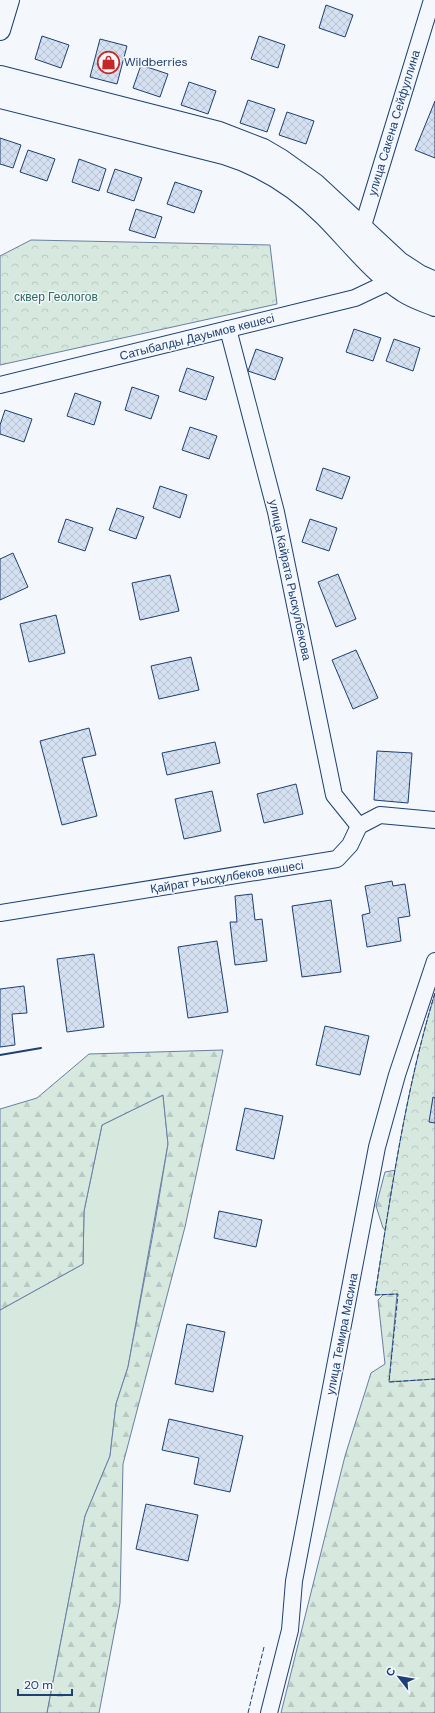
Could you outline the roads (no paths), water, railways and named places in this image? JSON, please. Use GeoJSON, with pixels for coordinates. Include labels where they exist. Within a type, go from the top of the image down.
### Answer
{"type":"FeatureCollection","features":[{"type":"Feature","properties":{"kind":"main road"},"geometry":{"type":"LineString","coordinates":[[0,77],[219,133],[242,141],[277,167],[326,193],[356,236],[391,281],[405,292],[435,304]]}},
{"type":"Feature","properties":{"kind":"main road"},"geometry":{"type":"LineString","coordinates":[[0,97],[224,153],[256,164],[277,167]]}},
{"type":"Feature","properties":{"kind":"main road"},"geometry":{"type":"LineString","coordinates":[[356,236],[419,276],[435,283]]}},
{"type":"Feature","properties":{"kind":"street"},"geometry":{"type":"LineString","coordinates":[[0,30],[9,0]]}},
{"type":"Feature","properties":{"kind":"street","name":"улица Сакена Сейфуллина"},"geometry":{"type":"LineString","coordinates":[[356,236],[432,0]]}},
{"type":"Feature","properties":{"kind":"street","name":"Сатыбалды Дауымов көшесі"},"geometry":{"type":"LineString","coordinates":[[0,385],[355,298],[391,281]]}},
{"type":"Feature","properties":{"kind":"street","name":"улица Кайрата Рыскулбекова"},"geometry":{"type":"LineString","coordinates":[[228,329],[276,512],[334,795],[359,826]]}},
{"type":"Feature","properties":{"kind":"street"},"geometry":{"type":"LineString","coordinates":[[359,826],[380,815],[435,820]]}},
{"type":"Feature","properties":{"kind":"street","name":"Қайрат Рысқұлбеков көшесі"},"geometry":{"type":"LineString","coordinates":[[0,913],[337,859],[350,845],[359,826]]}},
{"type":"Feature","properties":{"kind":"street","name":"улица Темира Масина"},"geometry":{"type":"LineString","coordinates":[[269,1713],[290,1630],[294,1581],[377,1147],[397,1075],[435,961]]}},
{"type":"Feature","properties":{"kind":"place","name":"Wildberries"},"geometry":{"type":"Point","coordinates":[108,62]}},
{"type":"Feature","properties":{"kind":"park label","name":"сквер Геологов"},"geometry":{"type":"Point","coordinates":[56,297]}}]}
